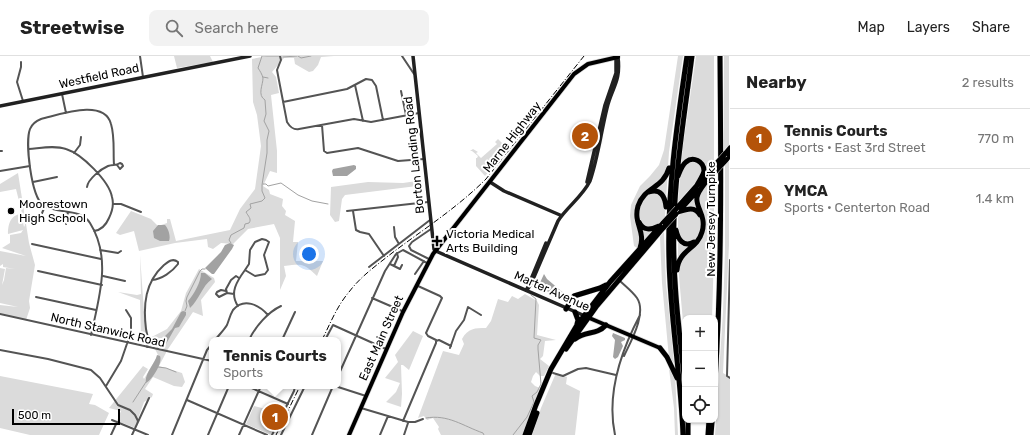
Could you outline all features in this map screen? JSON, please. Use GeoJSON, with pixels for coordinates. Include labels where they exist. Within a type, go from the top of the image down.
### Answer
{"type":"FeatureCollection","features":[{"type":"Feature","properties":{"kind":"highway"},"geometry":{"type":"LineString","coordinates":[[525,435],[551,369],[577,325],[618,280],[665,222],[672,156],[687,56]]}},
{"type":"Feature","properties":{"kind":"highway"},"geometry":{"type":"LineString","coordinates":[[682,384],[675,278],[675,188],[692,56]]}},
{"type":"Feature","properties":{"kind":"highway","name":"New Jersey Turnpike"},"geometry":{"type":"LineString","coordinates":[[715,315],[718,228],[717,56]]}},
{"type":"Feature","properties":{"kind":"highway","name":"New Jersey Turnpike"},"geometry":{"type":"LineString","coordinates":[[717,351],[720,304],[721,243],[720,56]]}},
{"type":"Feature","properties":{"kind":"highway"},"geometry":{"type":"LineString","coordinates":[[529,435],[553,373],[585,317],[610,282],[665,222],[713,174],[727,156],[730,148]]}},
{"type":"Feature","properties":{"kind":"highway"},"geometry":{"type":"LineString","coordinates":[[638,252],[643,239],[636,219],[639,204],[645,193],[664,180],[668,172],[672,156]]}},
{"type":"Feature","properties":{"kind":"highway"},"geometry":{"type":"LineString","coordinates":[[677,211],[715,165],[727,156]]}},
{"type":"Feature","properties":{"kind":"highway"},"geometry":{"type":"LineString","coordinates":[[675,188],[682,167],[691,159],[699,161],[703,167],[703,175],[697,185]]}},
{"type":"Feature","properties":{"kind":"highway"},"geometry":{"type":"LineString","coordinates":[[675,278],[679,259],[698,241],[702,232],[703,218],[697,197],[705,183]]}},
{"type":"Feature","properties":{"kind":"highway"},"geometry":{"type":"LineString","coordinates":[[665,222],[649,229],[643,228],[639,224],[638,211],[646,194],[654,191],[662,194],[665,199],[665,222],[670,284],[682,384]]}},
{"type":"Feature","properties":{"kind":"highway"},"geometry":{"type":"LineString","coordinates":[[674,221],[678,237],[681,242],[691,244],[698,239],[702,225],[700,213],[691,208],[677,211]]}},
{"type":"Feature","properties":{"kind":"highway"},"geometry":{"type":"LineString","coordinates":[[566,309],[574,296],[600,288],[610,282]]}},
{"type":"Feature","properties":{"kind":"highway"},"geometry":{"type":"LineString","coordinates":[[575,312],[578,320],[577,325]]}},
{"type":"Feature","properties":{"kind":"highway"},"geometry":{"type":"LineString","coordinates":[[568,346],[579,335],[599,331],[606,325]]}},
{"type":"Feature","properties":{"kind":"highway"},"geometry":{"type":"LineString","coordinates":[[660,348],[667,357],[682,384]]}},
{"type":"Feature","properties":{"kind":"highway"},"geometry":{"type":"LineString","coordinates":[[682,387],[683,435]]}},
{"type":"Feature","properties":{"kind":"highway"},"geometry":{"type":"LineString","coordinates":[[688,423],[688,435]]}},
{"type":"Feature","properties":{"kind":"highway"},"geometry":{"type":"LineString","coordinates":[[708,435],[709,423]]}},
{"type":"Feature","properties":{"kind":"highway"},"geometry":{"type":"LineString","coordinates":[[712,435],[713,423]]}},
{"type":"Feature","properties":{"kind":"main road","name":"Westfield Road"},"geometry":{"type":"LineString","coordinates":[[0,106],[250,56]]}},
{"type":"Feature","properties":{"kind":"main road","name":"Borton Landing Road"},"geometry":{"type":"LineString","coordinates":[[413,56],[430,220],[433,245],[436,251]]}},
{"type":"Feature","properties":{"kind":"main road"},"geometry":{"type":"LineString","coordinates":[[527,290],[560,214],[587,182],[604,105],[616,73],[614,57]]}},
{"type":"Feature","properties":{"kind":"main road"},"geometry":{"type":"LineString","coordinates":[[608,102],[617,82],[619,73],[614,57]]}},
{"type":"Feature","properties":{"kind":"main road","name":"Marne Highway"},"geometry":{"type":"LineString","coordinates":[[436,251],[574,74],[588,64],[614,57]]}},
{"type":"Feature","properties":{"kind":"main road"},"geometry":{"type":"LineString","coordinates":[[527,290],[559,220],[584,192],[590,181],[610,90]]}},
{"type":"Feature","properties":{"kind":"main road"},"geometry":{"type":"LineString","coordinates":[[490,182],[503,190],[560,214]]}},
{"type":"Feature","properties":{"kind":"main road","name":"East Main Street"},"geometry":{"type":"LineString","coordinates":[[349,435],[403,312],[428,261],[436,251]]}},
{"type":"Feature","properties":{"kind":"main road","name":"Marter Avenue"},"geometry":{"type":"LineString","coordinates":[[436,251],[536,294],[566,309],[660,348]]}},
{"type":"Feature","properties":{"kind":"main road"},"geometry":{"type":"LineString","coordinates":[[531,284],[536,294]]}},
{"type":"Feature","properties":{"kind":"street"},"geometry":{"type":"LineString","coordinates":[[140,56],[143,77]]}},
{"type":"Feature","properties":{"kind":"street"},"geometry":{"type":"LineString","coordinates":[[280,56],[281,60],[277,70],[287,122],[291,128],[299,129],[352,119],[370,122],[419,113]]}},
{"type":"Feature","properties":{"kind":"street"},"geometry":{"type":"LineString","coordinates":[[402,56],[415,74]]}},
{"type":"Feature","properties":{"kind":"street"},"geometry":{"type":"LineString","coordinates":[[21,62],[17,82],[23,102]]}},
{"type":"Feature","properties":{"kind":"street"},"geometry":{"type":"LineString","coordinates":[[283,102],[347,89],[366,79],[374,82],[383,120]]}},
{"type":"Feature","properties":{"kind":"street"},"geometry":{"type":"LineString","coordinates":[[356,85],[363,121]]}},
{"type":"Feature","properties":{"kind":"street"},"geometry":{"type":"LineString","coordinates":[[401,91],[406,115]]}},
{"type":"Feature","properties":{"kind":"street"},"geometry":{"type":"LineString","coordinates":[[62,94],[66,113]]}},
{"type":"Feature","properties":{"kind":"street"},"geometry":{"type":"LineString","coordinates":[[90,335],[102,285],[103,276],[100,250],[94,231],[90,223],[85,218],[45,206],[38,200],[30,166],[29,132],[35,122],[41,119],[92,109],[101,111],[107,116],[112,127],[114,165]]}},
{"type":"Feature","properties":{"kind":"street"},"geometry":{"type":"LineString","coordinates":[[322,125],[324,151],[326,153],[358,148],[398,161],[424,159]]}},
{"type":"Feature","properties":{"kind":"street"},"geometry":{"type":"LineString","coordinates":[[74,153],[80,145],[81,137]]}},
{"type":"Feature","properties":{"kind":"street"},"geometry":{"type":"LineString","coordinates":[[29,149],[60,148],[74,153],[88,163],[110,190],[113,204],[111,213],[102,229],[94,231]]}},
{"type":"Feature","properties":{"kind":"street"},"geometry":{"type":"LineString","coordinates":[[87,186],[88,182],[105,168],[117,165]]}},
{"type":"Feature","properties":{"kind":"street"},"geometry":{"type":"LineString","coordinates":[[0,171],[30,166]]}},
{"type":"Feature","properties":{"kind":"street"},"geometry":{"type":"LineString","coordinates":[[33,182],[57,177]]}},
{"type":"Feature","properties":{"kind":"street"},"geometry":{"type":"LineString","coordinates":[[347,211],[428,202]]}},
{"type":"Feature","properties":{"kind":"street"},"geometry":{"type":"LineString","coordinates":[[113,204],[121,204],[141,212]]}},
{"type":"Feature","properties":{"kind":"street"},"geometry":{"type":"LineString","coordinates":[[40,218],[45,206]]}},
{"type":"Feature","properties":{"kind":"street"},"geometry":{"type":"LineString","coordinates":[[353,211],[356,230],[369,234],[384,256]]}},
{"type":"Feature","properties":{"kind":"street"},"geometry":{"type":"LineString","coordinates":[[66,224],[68,212]]}},
{"type":"Feature","properties":{"kind":"street"},"geometry":{"type":"LineString","coordinates":[[369,267],[430,220]]}},
{"type":"Feature","properties":{"kind":"street"},"geometry":{"type":"LineString","coordinates":[[394,227],[395,237],[399,244]]}},
{"type":"Feature","properties":{"kind":"street"},"geometry":{"type":"LineString","coordinates":[[428,261],[411,250],[409,246],[412,242],[432,229]]}},
{"type":"Feature","properties":{"kind":"street"},"geometry":{"type":"LineString","coordinates":[[238,306],[235,302],[235,286],[239,278],[249,264],[249,252],[254,244],[260,240],[268,241],[269,244],[264,255],[268,268],[266,273],[255,276],[245,270]]}},
{"type":"Feature","properties":{"kind":"street"},"geometry":{"type":"LineString","coordinates":[[32,244],[101,259]]}},
{"type":"Feature","properties":{"kind":"street"},"geometry":{"type":"LineString","coordinates":[[100,250],[118,253],[121,251]]}},
{"type":"Feature","properties":{"kind":"street"},"geometry":{"type":"LineString","coordinates":[[341,369],[372,298],[397,253],[403,250],[428,261]]}},
{"type":"Feature","properties":{"kind":"street"},"geometry":{"type":"LineString","coordinates":[[394,266],[398,257],[397,253]]}},
{"type":"Feature","properties":{"kind":"street"},"geometry":{"type":"LineString","coordinates":[[147,347],[149,340],[146,330],[144,304],[147,293],[152,280],[157,271],[170,260],[177,261],[178,264],[172,271],[152,280]]}},
{"type":"Feature","properties":{"kind":"street"},"geometry":{"type":"LineString","coordinates":[[730,260],[727,376],[730,378]]}},
{"type":"Feature","properties":{"kind":"street"},"geometry":{"type":"LineString","coordinates":[[415,274],[428,261]]}},
{"type":"Feature","properties":{"kind":"street"},"geometry":{"type":"LineString","coordinates":[[390,264],[400,270],[402,265]]}},
{"type":"Feature","properties":{"kind":"street"},"geometry":{"type":"LineString","coordinates":[[38,271],[102,285]]}},
{"type":"Feature","properties":{"kind":"street"},"geometry":{"type":"LineString","coordinates":[[103,276],[125,281]]}},
{"type":"Feature","properties":{"kind":"street"},"geometry":{"type":"LineString","coordinates":[[234,294],[227,292],[221,290],[216,294],[219,297],[227,292],[232,278],[236,276],[239,278]]}},
{"type":"Feature","properties":{"kind":"street"},"geometry":{"type":"LineString","coordinates":[[615,435],[612,405],[616,374],[640,315],[640,304],[638,299],[618,280]]}},
{"type":"Feature","properties":{"kind":"street"},"geometry":{"type":"LineString","coordinates":[[417,285],[442,298],[426,331],[426,334],[435,339],[436,342]]}},
{"type":"Feature","properties":{"kind":"street"},"geometry":{"type":"LineString","coordinates":[[36,297],[96,310]]}},
{"type":"Feature","properties":{"kind":"street"},"geometry":{"type":"LineString","coordinates":[[372,298],[403,312]]}},
{"type":"Feature","properties":{"kind":"street"},"geometry":{"type":"LineString","coordinates":[[218,337],[226,327],[233,311],[238,306],[252,304],[260,307],[268,315]]}},
{"type":"Feature","properties":{"kind":"street"},"geometry":{"type":"LineString","coordinates":[[251,337],[259,324],[268,315],[281,306]]}},
{"type":"Feature","properties":{"kind":"street"},"geometry":{"type":"LineString","coordinates":[[436,342],[440,340],[451,347],[456,330],[465,319],[468,307],[481,315]]}},
{"type":"Feature","properties":{"kind":"street"},"geometry":{"type":"LineString","coordinates":[[106,387],[126,350],[126,343],[132,329],[130,316],[126,310]]}},
{"type":"Feature","properties":{"kind":"street"},"geometry":{"type":"LineString","coordinates":[[283,337],[295,312]]}},
{"type":"Feature","properties":{"kind":"street","name":"North Stanwick Road"},"geometry":{"type":"LineString","coordinates":[[0,314],[209,361]]}},
{"type":"Feature","properties":{"kind":"street"},"geometry":{"type":"LineString","coordinates":[[327,337],[333,325],[386,349]]}},
{"type":"Feature","properties":{"kind":"street"},"geometry":{"type":"LineString","coordinates":[[403,421],[436,342]]}},
{"type":"Feature","properties":{"kind":"street"},"geometry":{"type":"LineString","coordinates":[[172,435],[209,348]]}},
{"type":"Feature","properties":{"kind":"street"},"geometry":{"type":"LineString","coordinates":[[0,350],[11,351],[86,368],[97,375],[104,383],[118,405],[130,410],[135,415],[138,420],[137,424]]}},
{"type":"Feature","properties":{"kind":"street"},"geometry":{"type":"LineString","coordinates":[[553,373],[563,376],[578,369],[586,368],[616,374]]}},
{"type":"Feature","properties":{"kind":"street"},"geometry":{"type":"LineString","coordinates":[[104,383],[108,382]]}},
{"type":"Feature","properties":{"kind":"street"},"geometry":{"type":"LineString","coordinates":[[341,388],[366,396]]}},
{"type":"Feature","properties":{"kind":"street"},"geometry":{"type":"LineString","coordinates":[[208,435],[228,389]]}},
{"type":"Feature","properties":{"kind":"street"},"geometry":{"type":"LineString","coordinates":[[254,389],[288,404]]}},
{"type":"Feature","properties":{"kind":"street"},"geometry":{"type":"LineString","coordinates":[[272,435],[294,389]]}},
{"type":"Feature","properties":{"kind":"street"},"geometry":{"type":"LineString","coordinates":[[281,435],[304,389]]}},
{"type":"Feature","properties":{"kind":"street"},"geometry":{"type":"LineString","coordinates":[[312,435],[333,389]]}},
{"type":"Feature","properties":{"kind":"street"},"geometry":{"type":"LineString","coordinates":[[239,435],[259,391]]}},
{"type":"Feature","properties":{"kind":"street"},"geometry":{"type":"LineString","coordinates":[[132,435],[149,398]]}},
{"type":"Feature","properties":{"kind":"street"},"geometry":{"type":"LineString","coordinates":[[187,400],[267,435]]}},
{"type":"Feature","properties":{"kind":"street"},"geometry":{"type":"LineString","coordinates":[[361,408],[408,422],[415,422],[423,419]]}},
{"type":"Feature","properties":{"kind":"street"},"geometry":{"type":"LineString","coordinates":[[380,435],[388,416]]}},
{"type":"Feature","properties":{"kind":"street"},"geometry":{"type":"LineString","coordinates":[[112,420],[148,435]]}},
{"type":"Feature","properties":{"kind":"street"},"geometry":{"type":"LineString","coordinates":[[112,435],[117,422]]}},
{"type":"Feature","properties":{"kind":"street"},"geometry":{"type":"LineString","coordinates":[[404,435],[408,422]]}},
{"type":"Feature","properties":{"kind":"shaded area"},"geometry":{"type":"Polygon","coordinates":[[[174,56],[210,56],[213,62],[177,68],[174,56]]]}},
{"type":"Feature","properties":{"kind":"shaded area"},"geometry":{"type":"Polygon","coordinates":[[[267,56],[334,56],[321,57],[318,65],[313,71],[309,72],[295,64],[294,58],[284,58],[272,72],[276,77],[279,93],[271,95],[277,151],[277,173],[270,171],[263,186],[269,190],[270,194],[283,199],[282,206],[286,211],[285,215],[295,221],[293,242],[298,242],[296,261],[323,261],[317,276],[302,265],[284,266],[286,276],[280,290],[280,238],[274,224],[248,229],[233,244],[221,243],[213,249],[208,247],[207,239],[175,243],[139,251],[134,231],[120,235],[116,233],[131,211],[151,219],[158,226],[167,223],[167,219],[170,219],[176,241],[230,230],[240,209],[255,189],[261,146],[257,115],[253,102],[252,59],[267,56]]]}},
{"type":"Feature","properties":{"kind":"shaded area"},"geometry":{"type":"Polygon","coordinates":[[[678,56],[683,56],[669,152],[665,217],[637,248],[634,246],[630,216],[631,205],[640,186],[659,165],[664,150],[678,56]]]}},
{"type":"Feature","properties":{"kind":"shaded area"},"geometry":{"type":"Polygon","coordinates":[[[696,56],[714,56],[714,162],[678,202],[683,146],[696,56]]]}},
{"type":"Feature","properties":{"kind":"shaded area"},"geometry":{"type":"Polygon","coordinates":[[[724,56],[729,56],[729,145],[724,150],[724,56]]]}},
{"type":"Feature","properties":{"kind":"shaded area"},"geometry":{"type":"Polygon","coordinates":[[[498,139],[508,150],[485,176],[476,166],[476,158],[478,156],[470,151],[473,149],[478,152],[476,153],[481,158],[497,144],[495,142],[498,139]]]}},
{"type":"Feature","properties":{"kind":"shaded area"},"geometry":{"type":"Polygon","coordinates":[[[729,160],[729,245],[723,373],[730,377],[730,435],[715,435],[716,423],[718,423],[718,389],[723,312],[725,165],[729,160]]]}},
{"type":"Feature","properties":{"kind":"shaded area"},"geometry":{"type":"Polygon","coordinates":[[[354,165],[356,166],[356,169],[347,176],[333,176],[333,169],[354,165]]]}},
{"type":"Feature","properties":{"kind":"shaded area"},"geometry":{"type":"Polygon","coordinates":[[[18,173],[29,243],[35,265],[29,301],[30,308],[26,320],[0,314],[0,305],[18,307],[0,303],[0,268],[5,269],[2,285],[6,268],[15,269],[3,267],[3,264],[0,266],[0,251],[26,256],[2,248],[10,243],[10,235],[21,233],[23,230],[8,234],[10,221],[14,216],[21,214],[24,227],[25,225],[16,189],[0,192],[0,184],[18,173]]]}},
{"type":"Feature","properties":{"kind":"shaded area"},"geometry":{"type":"Polygon","coordinates":[[[714,176],[712,315],[682,315],[678,265],[678,217],[714,176]]]}},
{"type":"Feature","properties":{"kind":"shaded area"},"geometry":{"type":"Polygon","coordinates":[[[417,181],[417,186],[345,195],[342,199],[339,221],[335,222],[330,215],[331,187],[368,182],[403,183],[417,181]]]}},
{"type":"Feature","properties":{"kind":"shaded area"},"geometry":{"type":"Polygon","coordinates":[[[158,225],[166,226],[170,239],[169,241],[160,241],[154,238],[153,231],[158,225]]]}},
{"type":"Feature","properties":{"kind":"shaded area"},"geometry":{"type":"Polygon","coordinates":[[[664,232],[666,283],[674,363],[669,358],[662,283],[660,237],[664,232]]]}},
{"type":"Feature","properties":{"kind":"shaded area"},"geometry":{"type":"Polygon","coordinates":[[[230,243],[234,245],[232,249],[214,274],[212,274],[205,268],[221,252],[225,245],[230,243]]]}},
{"type":"Feature","properties":{"kind":"shaded area"},"geometry":{"type":"Polygon","coordinates":[[[140,255],[146,340],[167,329],[181,311],[186,293],[199,269],[214,278],[215,282],[201,300],[203,316],[193,312],[168,349],[159,366],[182,373],[185,382],[182,387],[174,386],[153,377],[145,389],[153,394],[152,397],[144,402],[135,427],[133,427],[117,421],[121,411],[109,408],[143,366],[148,369],[143,377],[144,379],[158,355],[154,347],[144,343],[141,337],[140,300],[118,292],[137,295],[141,294],[140,255]]]}},
{"type":"Feature","properties":{"kind":"shaded area"},"geometry":{"type":"Polygon","coordinates":[[[201,273],[205,273],[212,279],[190,308],[188,301],[197,288],[201,273]]]}},
{"type":"Feature","properties":{"kind":"shaded area"},"geometry":{"type":"Polygon","coordinates":[[[544,274],[547,279],[566,295],[565,300],[561,300],[553,294],[538,287],[544,274]]]}},
{"type":"Feature","properties":{"kind":"shaded area"},"geometry":{"type":"Polygon","coordinates":[[[525,294],[537,301],[539,305],[537,335],[556,340],[545,341],[543,356],[540,359],[549,366],[544,376],[540,376],[536,372],[533,376],[531,382],[540,388],[523,435],[441,435],[438,429],[439,427],[433,418],[427,420],[424,416],[418,418],[443,351],[459,355],[464,344],[462,339],[464,335],[472,329],[486,328],[491,321],[498,299],[508,302],[512,296],[518,299],[525,294]]]}},
{"type":"Feature","properties":{"kind":"shaded area"},"geometry":{"type":"Polygon","coordinates":[[[183,311],[186,312],[186,315],[179,327],[175,328],[163,347],[157,346],[157,344],[172,329],[183,311]]]}},
{"type":"Feature","properties":{"kind":"shaded area"},"geometry":{"type":"Polygon","coordinates":[[[413,331],[423,336],[409,370],[401,365],[401,407],[386,402],[396,392],[400,383],[385,378],[398,362],[395,355],[413,331]]]}},
{"type":"Feature","properties":{"kind":"shaded area"},"geometry":{"type":"Polygon","coordinates":[[[613,333],[625,338],[625,340],[621,342],[623,346],[618,357],[615,359],[613,357],[615,340],[612,336],[613,333]]]}},
{"type":"Feature","properties":{"kind":"shaded area"},"geometry":{"type":"Polygon","coordinates":[[[157,355],[160,356],[160,363],[154,375],[146,383],[148,373],[157,355]]]}},
{"type":"Feature","properties":{"kind":"shaded area"},"geometry":{"type":"Polygon","coordinates":[[[669,369],[674,375],[675,374],[678,435],[675,435],[674,408],[669,369]]]}},
{"type":"Feature","properties":{"kind":"shaded area"},"geometry":{"type":"Polygon","coordinates":[[[556,373],[567,377],[566,384],[580,391],[575,435],[532,435],[541,408],[556,373]]]}},
{"type":"Feature","properties":{"kind":"shaded area"},"geometry":{"type":"Polygon","coordinates":[[[0,376],[93,394],[89,404],[95,405],[109,413],[99,435],[30,435],[0,428],[0,376]]]}},
{"type":"Feature","properties":{"kind":"shaded area"},"geometry":{"type":"Polygon","coordinates":[[[254,406],[270,410],[281,415],[271,435],[246,424],[254,406]]]}},
{"type":"Feature","properties":{"kind":"waterway"},"geometry":{"type":"LineString","coordinates":[[262,56],[279,56]]}},
{"type":"Feature","properties":{"kind":"waterway"},"geometry":{"type":"LineString","coordinates":[[231,243],[229,240],[231,235],[244,228],[245,224],[250,222],[246,212],[251,208],[250,204],[262,201],[265,198],[262,191],[262,185],[269,131],[264,121],[266,114],[265,100],[261,95],[263,78],[258,68],[262,56]]}},
{"type":"Feature","properties":{"kind":"waterway"},"geometry":{"type":"LineString","coordinates":[[283,57],[297,56]]}},
{"type":"Feature","properties":{"kind":"waterway"},"geometry":{"type":"LineString","coordinates":[[298,56],[301,58],[311,56]]}},
{"type":"Feature","properties":{"kind":"waterway"},"geometry":{"type":"LineString","coordinates":[[263,77],[268,78]]}},
{"type":"Feature","properties":{"kind":"waterway"},"geometry":{"type":"LineString","coordinates":[[263,184],[268,186],[281,183],[298,195],[312,201],[328,204]]}},
{"type":"Feature","properties":{"kind":"waterway"},"geometry":{"type":"LineString","coordinates":[[185,311],[187,306],[187,297],[200,271],[205,269]]}},
{"type":"Feature","properties":{"kind":"waterway"},"geometry":{"type":"LineString","coordinates":[[513,435],[527,417],[534,402],[532,396],[537,392],[541,384],[538,349],[538,345],[541,340],[534,338],[536,299],[531,295]]}},
{"type":"Feature","properties":{"kind":"waterway"},"geometry":{"type":"LineString","coordinates":[[158,367],[176,372]]}},
{"type":"Feature","properties":{"kind":"waterway"},"geometry":{"type":"LineString","coordinates":[[133,402],[146,382]]}},
{"type":"Feature","properties":{"kind":"waterway"},"geometry":{"type":"LineString","coordinates":[[426,418],[434,417],[455,421],[483,433],[484,435]]}},
{"type":"Feature","properties":{"kind":"railway"},"geometry":{"type":"LineString","coordinates":[[323,337],[337,309],[354,286],[375,266],[452,208],[486,179],[584,56]]}},
{"type":"Feature","properties":{"kind":"railway"},"geometry":{"type":"LineString","coordinates":[[276,435],[299,389]]}},
{"type":"Feature","properties":{"kind":"place","name":"YMCA"},"geometry":{"type":"Point","coordinates":[585,136]}},
{"type":"Feature","properties":{"kind":"place","name":"Moorestown High School"},"geometry":{"type":"Point","coordinates":[11,211]}},
{"type":"Feature","properties":{"kind":"place","name":"Victoria Medical Arts Building"},"geometry":{"type":"Point","coordinates":[437,241]}},
{"type":"Feature","properties":{"kind":"place","name":"Tennis Courts"},"geometry":{"type":"Point","coordinates":[275,417]}}]}
